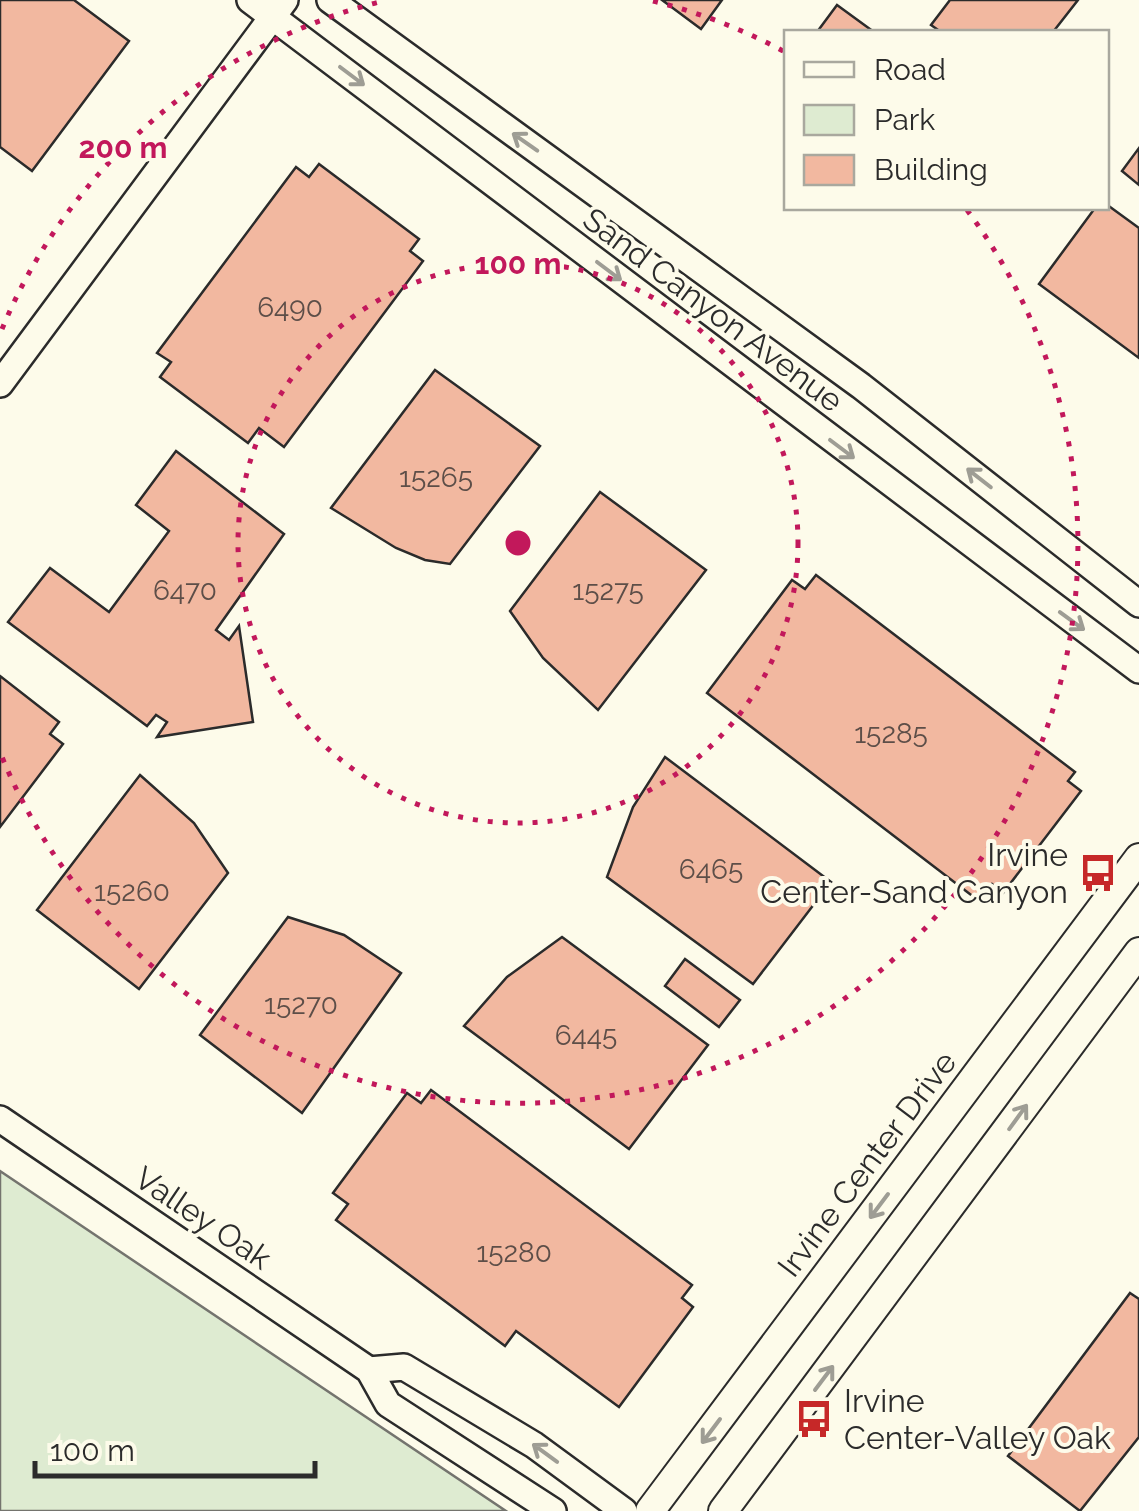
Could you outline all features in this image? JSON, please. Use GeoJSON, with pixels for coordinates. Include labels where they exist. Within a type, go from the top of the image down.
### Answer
{"type":"FeatureCollection","features":[{"type":"Feature","properties":{"kind":"main road","name":"Sand Canyon Avenue"},"geometry":{"type":"LineString","coordinates":[[250,0],[280,8],[1139,670]]}},
{"type":"Feature","properties":{"kind":"main road"},"geometry":{"type":"LineString","coordinates":[[0,384],[280,8],[304,0]]}},
{"type":"Feature","properties":{"kind":"main road","name":"Sand Canyon Avenue"},"geometry":{"type":"LineString","coordinates":[[330,0],[861,386],[1139,604]]}},
{"type":"Feature","properties":{"kind":"main road","name":"Irvine Center Drive"},"geometry":{"type":"LineString","coordinates":[[650,1511],[1139,858]]}},
{"type":"Feature","properties":{"kind":"main road"},"geometry":{"type":"LineString","coordinates":[[723,1511],[1139,952]]}},
{"type":"Feature","properties":{"kind":"main road","name":"Valley Oak"},"geometry":{"type":"LineString","coordinates":[[0,1119],[369,1370],[388,1404],[553,1511]]}},
{"type":"Feature","properties":{"kind":"main road","name":"Valley Oak"},"geometry":{"type":"LineString","coordinates":[[369,1370],[404,1368],[534,1445],[624,1511]]}},
{"type":"Feature","properties":{"kind":"green space"},"geometry":{"type":"Polygon","coordinates":[[[0,1171],[506,1511],[0,1511],[0,1171]]]}},
{"type":"Feature","properties":{"kind":"building"},"geometry":{"type":"Polygon","coordinates":[[[0,0],[74,0],[129,41],[32,171],[0,147],[0,0]]]}},
{"type":"Feature","properties":{"kind":"building"},"geometry":{"type":"Polygon","coordinates":[[[662,0],[722,0],[701,29],[662,0]]]}},
{"type":"Feature","properties":{"kind":"building"},"geometry":{"type":"Polygon","coordinates":[[[950,0],[1078,0],[1055,30],[938,30],[931,25],[950,0]]]}},
{"type":"Feature","properties":{"kind":"building"},"geometry":{"type":"Polygon","coordinates":[[[837,5],[871,30],[818,30],[837,5]]]}},
{"type":"Feature","properties":{"kind":"building"},"geometry":{"type":"Polygon","coordinates":[[[1139,148],[1139,185],[1122,171],[1139,148]]]}},
{"type":"Feature","properties":{"kind":"building"},"geometry":{"type":"Polygon","coordinates":[[[319,164],[419,239],[410,251],[423,261],[284,447],[259,428],[248,443],[160,377],[171,362],[157,353],[296,167],[309,177],[319,164]]]}},
{"type":"Feature","properties":{"kind":"building"},"geometry":{"type":"Polygon","coordinates":[[[1109,206],[1139,228],[1139,358],[1039,284],[1094,210],[1109,210],[1109,206]]]}},
{"type":"Feature","properties":{"kind":"building"},"geometry":{"type":"Polygon","coordinates":[[[435,370],[540,446],[450,564],[425,560],[396,548],[331,508],[435,370]]]}},
{"type":"Feature","properties":{"kind":"building"},"geometry":{"type":"Polygon","coordinates":[[[176,451],[284,534],[216,630],[229,640],[239,626],[253,722],[157,737],[167,722],[156,715],[147,726],[8,622],[50,568],[109,612],[169,531],[136,505],[176,451]]]}},
{"type":"Feature","properties":{"kind":"building"},"geometry":{"type":"Polygon","coordinates":[[[600,492],[706,570],[598,710],[543,658],[510,611],[600,492]]]}},
{"type":"Feature","properties":{"kind":"building"},"geometry":{"type":"Polygon","coordinates":[[[816,575],[1075,772],[1068,781],[1081,791],[1003,893],[992,884],[979,901],[707,693],[792,580],[805,589],[816,575]]]}},
{"type":"Feature","properties":{"kind":"building"},"geometry":{"type":"Polygon","coordinates":[[[0,676],[59,722],[50,734],[63,744],[0,827],[0,676]]]}},
{"type":"Feature","properties":{"kind":"building"},"geometry":{"type":"Polygon","coordinates":[[[665,757],[831,882],[753,984],[607,877],[633,807],[665,757]]]}},
{"type":"Feature","properties":{"kind":"building"},"geometry":{"type":"Polygon","coordinates":[[[140,775],[194,823],[228,873],[139,989],[37,910],[140,775]]]}},
{"type":"Feature","properties":{"kind":"building"},"geometry":{"type":"Polygon","coordinates":[[[288,917],[344,935],[401,973],[302,1113],[200,1035],[288,917]]]}},
{"type":"Feature","properties":{"kind":"building"},"geometry":{"type":"Polygon","coordinates":[[[562,937],[708,1045],[629,1149],[464,1026],[507,977],[562,937]]]}},
{"type":"Feature","properties":{"kind":"building"},"geometry":{"type":"Polygon","coordinates":[[[685,959],[740,1000],[719,1027],[665,986],[685,959]]]}},
{"type":"Feature","properties":{"kind":"building"},"geometry":{"type":"Polygon","coordinates":[[[431,1090],[692,1285],[682,1298],[693,1307],[619,1407],[516,1331],[505,1346],[336,1220],[348,1204],[333,1193],[407,1093],[421,1103],[431,1090]]]}},
{"type":"Feature","properties":{"kind":"building"},"geometry":{"type":"Polygon","coordinates":[[[1130,1293],[1139,1299],[1139,1437],[1080,1511],[1008,1456],[1130,1293]]]}},
{"type":"Feature","properties":{"kind":"place","name":"Irvine Center-Sand Canyon"},"geometry":{"type":"Point","coordinates":[1098,873]}},
{"type":"Feature","properties":{"kind":"place","name":"Irvine Center-Valley Oak"},"geometry":{"type":"Point","coordinates":[814,1419]}}]}
